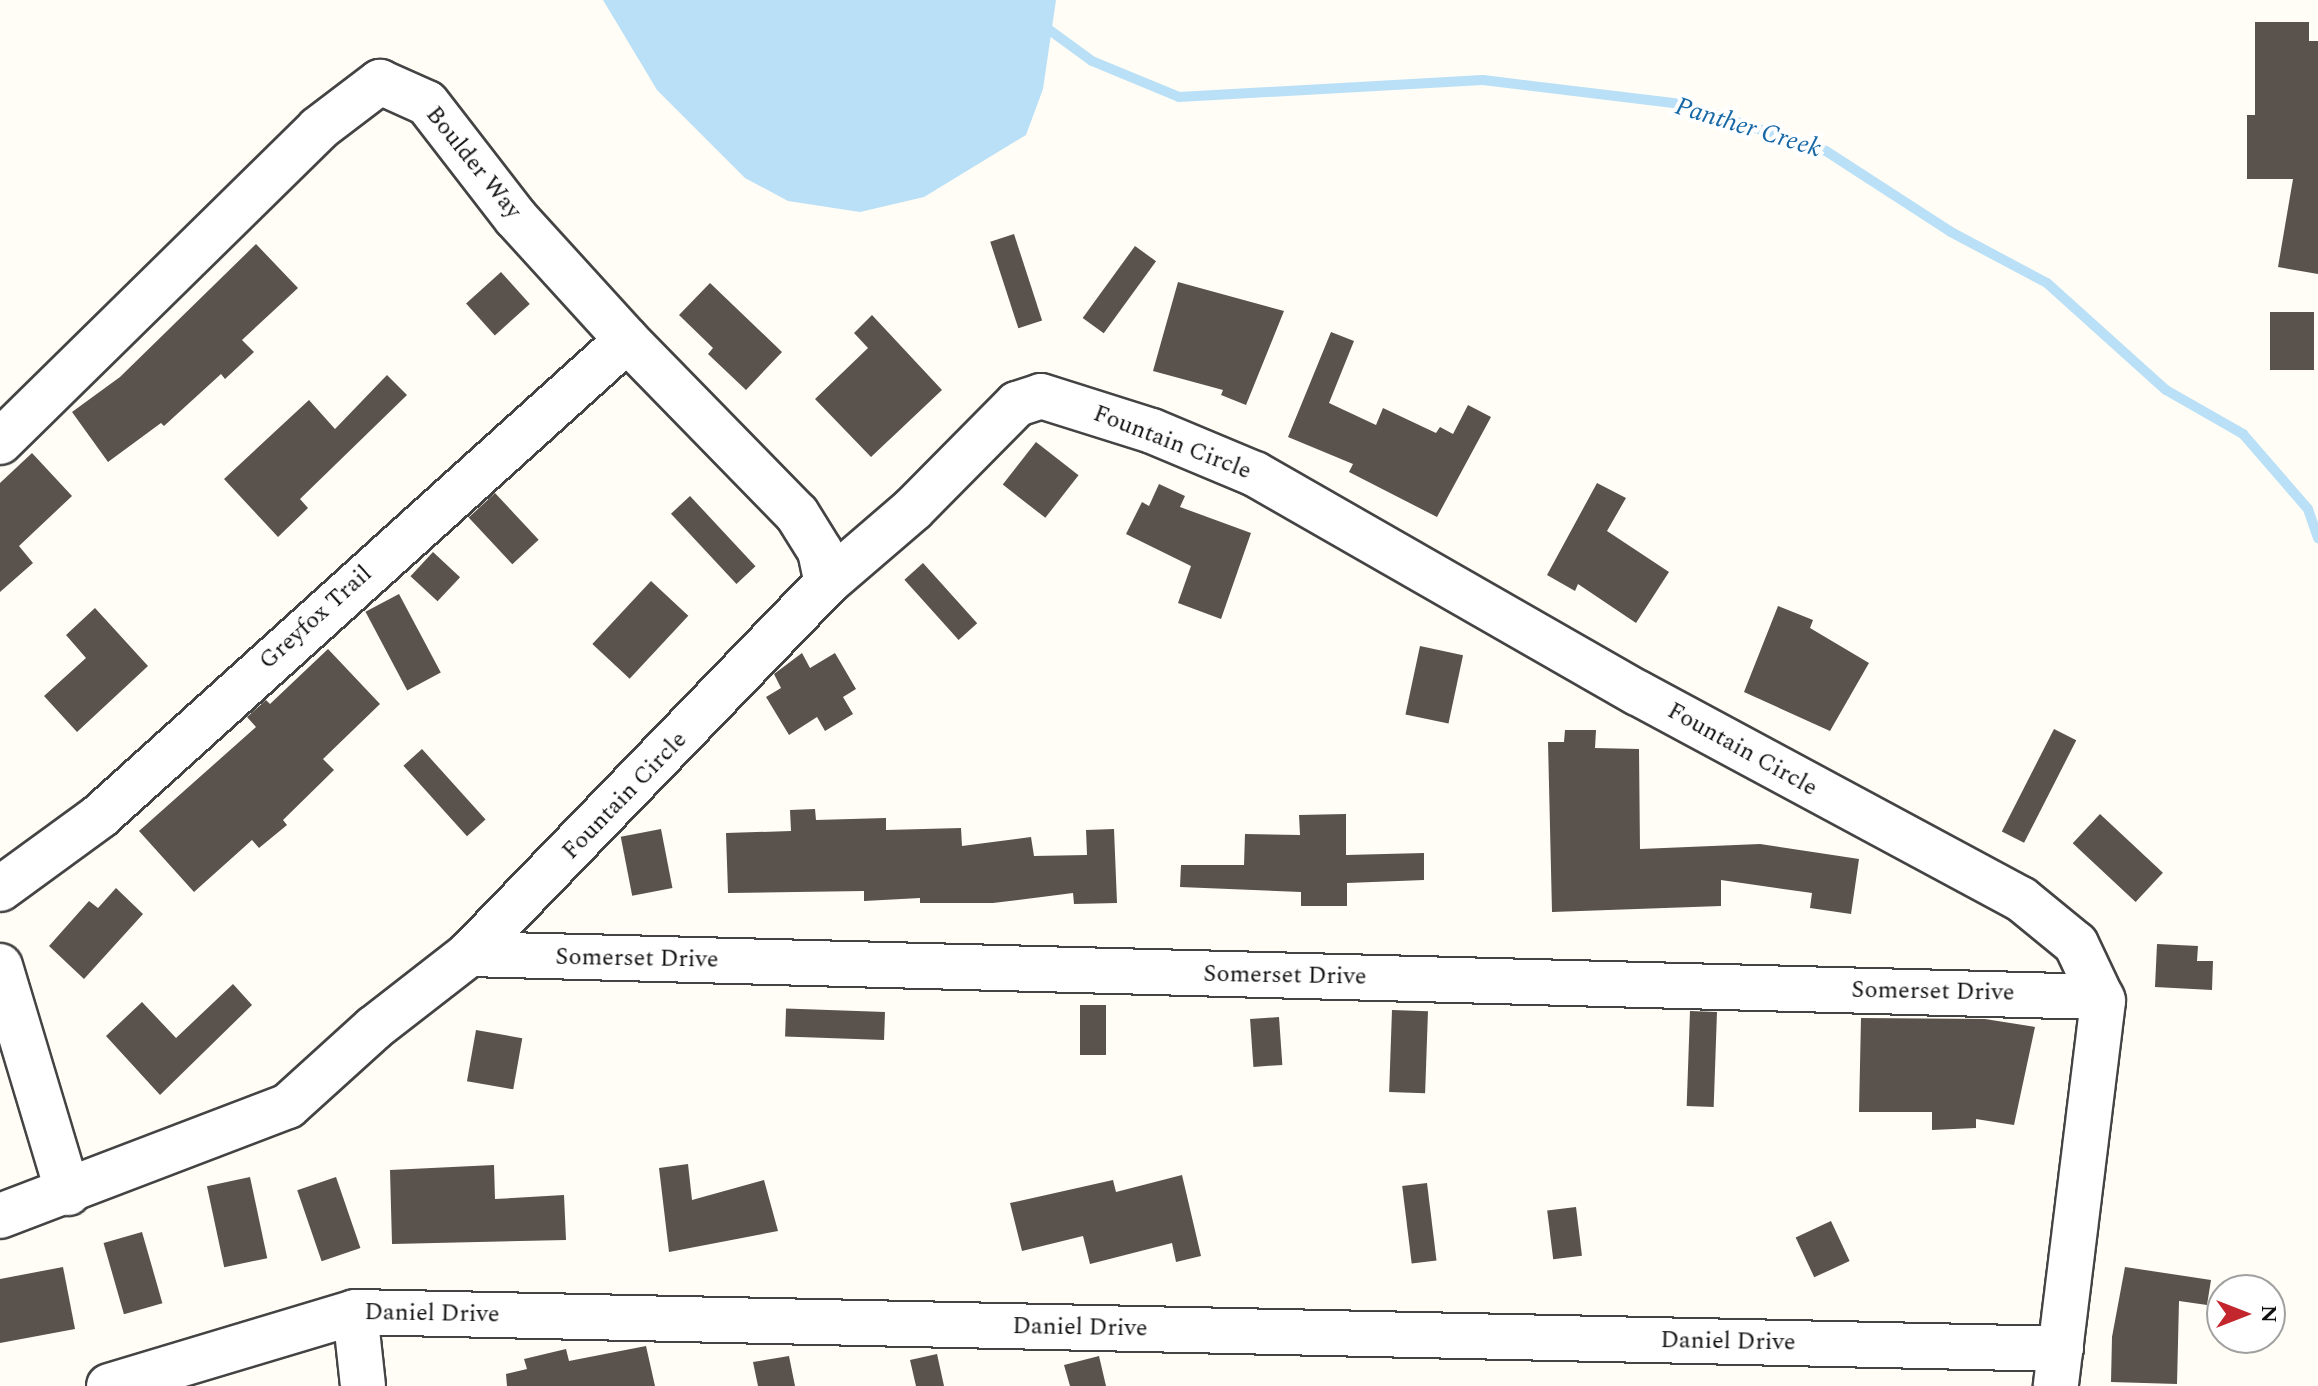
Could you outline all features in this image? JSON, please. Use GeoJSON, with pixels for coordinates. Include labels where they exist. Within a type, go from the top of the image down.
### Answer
{"type":"FeatureCollection","features":[{"type":"Feature","properties":{"kind":"street","name":"Boulder Way"},"geometry":{"type":"LineString","coordinates":[[0,442],[318,129],[380,82],[427,103],[516,218],[627,340],[797,514],[820,551],[827,583]]}},
{"type":"Feature","properties":{"kind":"street","name":"Greyfox Trail"},"geometry":{"type":"LineString","coordinates":[[0,889],[100,816],[627,340]]}},
{"type":"Feature","properties":{"kind":"street","name":"Fountain Circle"},"geometry":{"type":"LineString","coordinates":[[0,1216],[68,1193],[288,1106],[374,1028],[469,954],[827,583],[935,488],[1017,404],[1041,396],[1152,431],[1255,474],[1652,700],[2021,899],[2076,944],[2101,997]]}},
{"type":"Feature","properties":{"kind":"street","name":"Somerset Drive"},"geometry":{"type":"LineString","coordinates":[[469,954],[2101,997]]}},
{"type":"Feature","properties":{"kind":"street"},"geometry":{"type":"LineString","coordinates":[[0,966],[68,1193]]}},
{"type":"Feature","properties":{"kind":"street"},"geometry":{"type":"LineString","coordinates":[[2059,1368],[2101,997]]}},
{"type":"Feature","properties":{"kind":"street"},"geometry":{"type":"LineString","coordinates":[[355,1312],[363,1386]]}},
{"type":"Feature","properties":{"kind":"street","name":"Daniel Drive"},"geometry":{"type":"LineString","coordinates":[[109,1386],[355,1312],[2059,1368]]}},
{"type":"Feature","properties":{"kind":"water"},"geometry":{"type":"Polygon","coordinates":[[[603,0],[1056,0],[1043,89],[1026,135],[924,197],[860,212],[788,201],[745,178],[657,90],[603,0]]]}},
{"type":"Feature","properties":{"kind":"building"},"geometry":{"type":"Polygon","coordinates":[[[2255,22],[2309,22],[2309,41],[2318,41],[2318,274],[2278,267],[2293,179],[2247,179],[2247,115],[2255,115],[2255,22]]]}},
{"type":"Feature","properties":{"kind":"building"},"geometry":{"type":"Polygon","coordinates":[[[1014,234],[1042,321],[1018,328],[990,242],[1014,234]]]}},
{"type":"Feature","properties":{"kind":"building"},"geometry":{"type":"Polygon","coordinates":[[[256,244],[298,288],[242,340],[254,352],[225,379],[221,374],[164,426],[161,423],[108,462],[72,412],[120,377],[256,244]]]}},
{"type":"Feature","properties":{"kind":"building"},"geometry":{"type":"Polygon","coordinates":[[[1135,246],[1156,261],[1104,333],[1083,318],[1135,246]]]}},
{"type":"Feature","properties":{"kind":"building"},"geometry":{"type":"Polygon","coordinates":[[[501,272],[530,304],[495,335],[466,303],[501,272]]]}},
{"type":"Feature","properties":{"kind":"building"},"geometry":{"type":"Polygon","coordinates":[[[1178,282],[1284,311],[1246,405],[1221,395],[1223,390],[1153,371],[1178,282]]]}},
{"type":"Feature","properties":{"kind":"building"},"geometry":{"type":"Polygon","coordinates":[[[710,283],[782,352],[746,390],[708,354],[713,348],[679,315],[710,283]]]}},
{"type":"Feature","properties":{"kind":"building"},"geometry":{"type":"Polygon","coordinates":[[[2270,312],[2314,312],[2314,370],[2270,370],[2270,312]]]}},
{"type":"Feature","properties":{"kind":"building"},"geometry":{"type":"Polygon","coordinates":[[[872,315],[942,390],[871,457],[815,399],[868,348],[854,333],[872,315]]]}},
{"type":"Feature","properties":{"kind":"building"},"geometry":{"type":"Polygon","coordinates":[[[1331,332],[1354,341],[1329,403],[1376,425],[1383,408],[1436,433],[1440,427],[1453,434],[1468,405],[1491,417],[1437,517],[1349,472],[1353,464],[1288,437],[1331,332]]]}},
{"type":"Feature","properties":{"kind":"building"},"geometry":{"type":"Polygon","coordinates":[[[387,375],[407,395],[300,499],[308,508],[278,537],[224,479],[309,400],[335,429],[387,375]]]}},
{"type":"Feature","properties":{"kind":"building"},"geometry":{"type":"Polygon","coordinates":[[[1036,442],[1079,475],[1045,518],[1003,485],[1036,442]]]}},
{"type":"Feature","properties":{"kind":"building"},"geometry":{"type":"Polygon","coordinates":[[[32,453],[72,496],[19,546],[33,563],[0,592],[0,483],[32,453]]]}},
{"type":"Feature","properties":{"kind":"building"},"geometry":{"type":"Polygon","coordinates":[[[1597,483],[1626,498],[1607,531],[1669,572],[1636,623],[1578,584],[1575,591],[1547,575],[1597,483]]]}},
{"type":"Feature","properties":{"kind":"building"},"geometry":{"type":"Polygon","coordinates":[[[1159,484],[1185,496],[1180,507],[1251,533],[1221,619],[1178,603],[1191,566],[1126,534],[1142,502],[1149,506],[1159,484]]]}},
{"type":"Feature","properties":{"kind":"building"},"geometry":{"type":"Polygon","coordinates":[[[495,493],[539,540],[512,564],[469,518],[495,493]]]}},
{"type":"Feature","properties":{"kind":"building"},"geometry":{"type":"Polygon","coordinates":[[[690,496],[755,566],[736,584],[671,514],[690,496]]]}},
{"type":"Feature","properties":{"kind":"building"},"geometry":{"type":"Polygon","coordinates":[[[433,552],[460,577],[438,601],[410,576],[433,552]]]}},
{"type":"Feature","properties":{"kind":"building"},"geometry":{"type":"Polygon","coordinates":[[[923,563],[977,623],[959,640],[904,580],[923,563]]]}},
{"type":"Feature","properties":{"kind":"building"},"geometry":{"type":"Polygon","coordinates":[[[651,581],[688,616],[630,679],[592,644],[651,581]]]}},
{"type":"Feature","properties":{"kind":"building"},"geometry":{"type":"Polygon","coordinates":[[[399,594],[441,673],[407,690],[365,612],[399,594]]]}},
{"type":"Feature","properties":{"kind":"building"},"geometry":{"type":"Polygon","coordinates":[[[1778,606],[1813,620],[1810,628],[1869,663],[1830,731],[1744,692],[1778,606]]]}},
{"type":"Feature","properties":{"kind":"building"},"geometry":{"type":"Polygon","coordinates":[[[95,608],[148,666],[77,732],[44,696],[86,658],[66,635],[95,608]]]}},
{"type":"Feature","properties":{"kind":"building"},"geometry":{"type":"Polygon","coordinates":[[[1420,646],[1463,655],[1448,724],[1405,714],[1420,646]]]}},
{"type":"Feature","properties":{"kind":"building"},"geometry":{"type":"Polygon","coordinates":[[[328,649],[380,704],[323,759],[334,770],[283,820],[287,825],[259,848],[252,840],[194,892],[139,831],[256,727],[247,717],[266,700],[270,704],[328,649]]]}},
{"type":"Feature","properties":{"kind":"building"},"geometry":{"type":"Polygon","coordinates":[[[802,653],[810,668],[835,653],[856,689],[843,697],[853,714],[825,731],[817,717],[789,735],[766,697],[781,688],[774,674],[802,653]]]}},
{"type":"Feature","properties":{"kind":"building"},"geometry":{"type":"Polygon","coordinates":[[[2054,729],[2076,740],[2024,843],[2002,831],[2054,729]]]}},
{"type":"Feature","properties":{"kind":"building"},"geometry":{"type":"Polygon","coordinates":[[[1565,730],[1596,730],[1595,748],[1639,749],[1640,849],[1760,844],[1859,859],[1851,914],[1810,908],[1812,893],[1721,880],[1721,906],[1552,912],[1548,742],[1564,742],[1565,730]]]}},
{"type":"Feature","properties":{"kind":"building"},"geometry":{"type":"Polygon","coordinates":[[[422,749],[486,820],[467,836],[403,766],[422,749]]]}},
{"type":"Feature","properties":{"kind":"building"},"geometry":{"type":"Polygon","coordinates":[[[815,809],[816,820],[886,818],[886,830],[961,828],[962,846],[1031,837],[1034,856],[1087,855],[1086,830],[1114,829],[1117,903],[1074,904],[1073,893],[993,903],[920,903],[920,898],[864,901],[864,891],[728,893],[726,833],[791,831],[790,810],[815,809]]]}},
{"type":"Feature","properties":{"kind":"building"},"geometry":{"type":"Polygon","coordinates":[[[1346,814],[1346,855],[1424,853],[1424,880],[1347,883],[1347,906],[1301,906],[1301,892],[1180,887],[1181,865],[1244,865],[1245,834],[1300,835],[1299,815],[1346,814]]]}},
{"type":"Feature","properties":{"kind":"building"},"geometry":{"type":"Polygon","coordinates":[[[2100,814],[2163,873],[2136,902],[2073,843],[2100,814]]]}},
{"type":"Feature","properties":{"kind":"building"},"geometry":{"type":"Polygon","coordinates":[[[661,829],[672,888],[632,896],[621,837],[661,829]]]}},
{"type":"Feature","properties":{"kind":"building"},"geometry":{"type":"Polygon","coordinates":[[[116,888],[143,914],[84,979],[49,946],[89,901],[98,908],[116,888]]]}},
{"type":"Feature","properties":{"kind":"building"},"geometry":{"type":"Polygon","coordinates":[[[2157,944],[2198,946],[2197,961],[2213,961],[2212,990],[2155,987],[2157,944]]]}},
{"type":"Feature","properties":{"kind":"building"},"geometry":{"type":"Polygon","coordinates":[[[233,984],[252,1005],[160,1095],[106,1036],[142,1002],[176,1038],[233,984]]]}},
{"type":"Feature","properties":{"kind":"building"},"geometry":{"type":"Polygon","coordinates":[[[1080,1005],[1106,1005],[1106,1055],[1080,1055],[1080,1005]]]}},
{"type":"Feature","properties":{"kind":"building"},"geometry":{"type":"Polygon","coordinates":[[[786,1009],[885,1012],[884,1040],[785,1037],[786,1009]]]}},
{"type":"Feature","properties":{"kind":"building"},"geometry":{"type":"Polygon","coordinates":[[[1392,1010],[1428,1011],[1425,1093],[1389,1092],[1392,1010]]]}},
{"type":"Feature","properties":{"kind":"building"},"geometry":{"type":"Polygon","coordinates":[[[1690,1011],[1717,1012],[1714,1107],[1687,1106],[1690,1011]]]}},
{"type":"Feature","properties":{"kind":"building"},"geometry":{"type":"Polygon","coordinates":[[[1279,1017],[1282,1065],[1253,1067],[1250,1019],[1279,1017]]]}},
{"type":"Feature","properties":{"kind":"building"},"geometry":{"type":"Polygon","coordinates":[[[1861,1018],[1985,1019],[2035,1027],[2014,1125],[1976,1119],[1976,1128],[1932,1130],[1932,1112],[1859,1112],[1861,1018]]]}},
{"type":"Feature","properties":{"kind":"building"},"geometry":{"type":"Polygon","coordinates":[[[476,1030],[522,1038],[513,1089],[467,1081],[476,1030]]]}},
{"type":"Feature","properties":{"kind":"building"},"geometry":{"type":"Polygon","coordinates":[[[688,1164],[692,1200],[764,1180],[778,1231],[669,1252],[659,1168],[688,1164]]]}},
{"type":"Feature","properties":{"kind":"building"},"geometry":{"type":"Polygon","coordinates":[[[494,1165],[495,1199],[564,1195],[566,1240],[392,1244],[390,1170],[494,1165]]]}},
{"type":"Feature","properties":{"kind":"building"},"geometry":{"type":"Polygon","coordinates":[[[1182,1175],[1201,1256],[1176,1262],[1172,1243],[1090,1264],[1083,1236],[1022,1251],[1010,1203],[1113,1180],[1116,1192],[1182,1175]]]}},
{"type":"Feature","properties":{"kind":"building"},"geometry":{"type":"Polygon","coordinates":[[[250,1177],[267,1258],[224,1267],[207,1186],[250,1177]]]}},
{"type":"Feature","properties":{"kind":"building"},"geometry":{"type":"Polygon","coordinates":[[[336,1177],[360,1248],[322,1261],[297,1190],[336,1177]]]}},
{"type":"Feature","properties":{"kind":"building"},"geometry":{"type":"Polygon","coordinates":[[[1427,1183],[1437,1260],[1412,1263],[1402,1186],[1427,1183]]]}},
{"type":"Feature","properties":{"kind":"building"},"geometry":{"type":"Polygon","coordinates":[[[1576,1207],[1582,1256],[1553,1259],[1547,1211],[1576,1207]]]}},
{"type":"Feature","properties":{"kind":"building"},"geometry":{"type":"Polygon","coordinates":[[[1831,1221],[1850,1261],[1814,1277],[1796,1237],[1831,1221]]]}},
{"type":"Feature","properties":{"kind":"building"},"geometry":{"type":"Polygon","coordinates":[[[142,1232],[162,1303],[124,1314],[104,1243],[142,1232]]]}},
{"type":"Feature","properties":{"kind":"building"},"geometry":{"type":"Polygon","coordinates":[[[63,1267],[75,1329],[0,1343],[0,1279],[63,1267]]]}},
{"type":"Feature","properties":{"kind":"building"},"geometry":{"type":"Polygon","coordinates":[[[2125,1267],[2206,1279],[2206,1305],[2179,1301],[2177,1384],[2111,1382],[2112,1337],[2125,1267]]]}},
{"type":"Feature","properties":{"kind":"building"},"geometry":{"type":"Polygon","coordinates":[[[646,1346],[655,1386],[507,1386],[506,1374],[527,1369],[524,1359],[566,1349],[569,1361],[646,1346]]]}},
{"type":"Feature","properties":{"kind":"building"},"geometry":{"type":"Polygon","coordinates":[[[937,1354],[944,1386],[916,1386],[910,1360],[937,1354]]]}},
{"type":"Feature","properties":{"kind":"building"},"geometry":{"type":"Polygon","coordinates":[[[789,1356],[795,1386],[758,1386],[753,1362],[789,1356]]]}},
{"type":"Feature","properties":{"kind":"building"},"geometry":{"type":"Polygon","coordinates":[[[1099,1356],[1106,1386],[1070,1386],[1064,1365],[1099,1356]]]}},
{"type":"Feature","properties":{"kind":"waterway","name":"Panther Creek"},"geometry":{"type":"LineString","coordinates":[[1044,26],[1092,61],[1179,97],[1483,80],[1682,104],[1826,151],[1951,232],[2047,283],[2166,390],[2243,434],[2308,509],[2318,538]]}}]}
